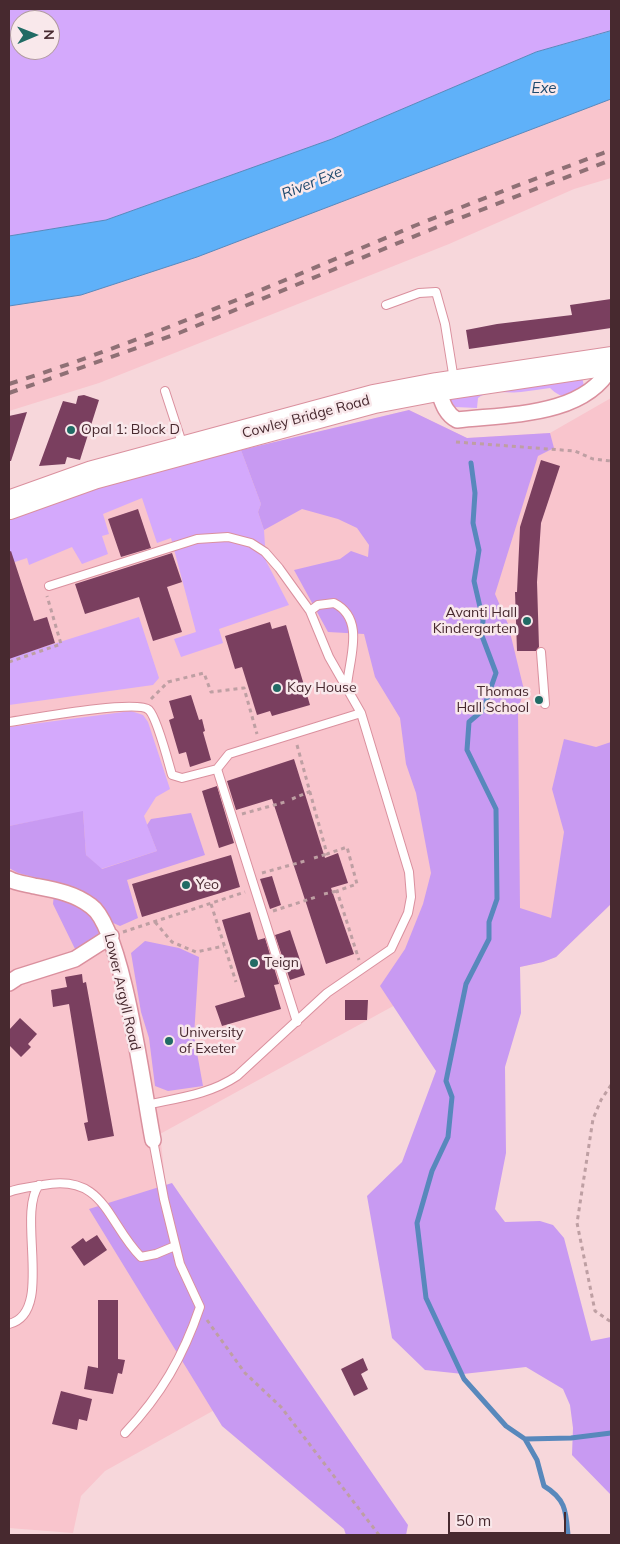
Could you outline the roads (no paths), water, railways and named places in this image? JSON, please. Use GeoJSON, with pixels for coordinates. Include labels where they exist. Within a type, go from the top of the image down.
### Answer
{"type":"FeatureCollection","features":[{"type":"Feature","properties":{"kind":"highway","name":"Cowley Bridge Road"},"geometry":{"type":"LineString","coordinates":[[9,505],[94,474],[374,399],[446,385],[611,362]]}},
{"type":"Feature","properties":{"kind":"street"},"geometry":{"type":"LineString","coordinates":[[446,385],[445,408],[457,420],[554,408],[576,400],[593,390],[611,367]]}},
{"type":"Feature","properties":{"kind":"street","name":"Lower Argyll Road"},"geometry":{"type":"LineString","coordinates":[[9,879],[68,893],[84,900],[94,908],[104,921],[111,936],[129,1008],[153,1140]]}},
{"type":"Feature","properties":{"kind":"street"},"geometry":{"type":"LineString","coordinates":[[9,983],[18,977],[74,959],[111,936]]}},
{"type":"Feature","properties":{"kind":"lane"},"geometry":{"type":"LineString","coordinates":[[386,305],[419,293],[436,292],[445,324],[446,385]]}},
{"type":"Feature","properties":{"kind":"lane"},"geometry":{"type":"LineString","coordinates":[[165,391],[185,450]]}},
{"type":"Feature","properties":{"kind":"lane"},"geometry":{"type":"LineString","coordinates":[[49,586],[184,542],[228,537],[251,543],[265,552],[310,611],[329,657],[361,713],[404,848],[409,872],[411,898],[402,927],[391,949],[327,993],[297,1022],[225,1084],[208,1092],[146,1105]]}},
{"type":"Feature","properties":{"kind":"lane"},"geometry":{"type":"LineString","coordinates":[[310,611],[318,605],[334,603],[346,610],[350,618],[354,636],[347,686]]}},
{"type":"Feature","properties":{"kind":"lane"},"geometry":{"type":"LineString","coordinates":[[542,652],[545,704]]}},
{"type":"Feature","properties":{"kind":"lane"},"geometry":{"type":"LineString","coordinates":[[9,722],[97,709],[143,707],[152,715],[174,777],[182,778],[217,769],[228,754],[361,713]]}},
{"type":"Feature","properties":{"kind":"lane"},"geometry":{"type":"LineString","coordinates":[[217,769],[297,1022]]}},
{"type":"Feature","properties":{"kind":"lane"},"geometry":{"type":"LineString","coordinates":[[125,1433],[149,1408],[165,1384],[177,1363],[200,1307],[180,1264],[153,1140]]}},
{"type":"Feature","properties":{"kind":"lane"},"geometry":{"type":"LineString","coordinates":[[9,1192],[64,1183],[90,1190],[102,1202],[128,1243],[141,1256],[156,1254],[175,1246]]}},
{"type":"Feature","properties":{"kind":"lane"},"geometry":{"type":"LineString","coordinates":[[9,1324],[22,1319],[31,1302],[34,1191],[38,1186]]}},
{"type":"Feature","properties":{"kind":"water","name":"Exe"},"geometry":{"type":"Polygon","coordinates":[[[611,31],[611,99],[197,257],[81,295],[9,306],[9,236],[106,220],[332,139],[536,52],[611,31]]]}},
{"type":"Feature","properties":{"kind":"waterway"},"geometry":{"type":"LineString","coordinates":[[471,463],[475,493],[473,523],[479,550],[474,581],[483,620],[482,636],[496,673],[483,710],[469,722],[467,750],[496,809],[497,899],[489,922],[489,939],[466,984],[446,1081],[452,1097],[448,1137],[432,1171],[417,1223],[426,1298],[464,1379],[506,1426],[525,1439],[537,1460],[544,1486],[557,1496],[564,1507],[568,1535]]}},
{"type":"Feature","properties":{"kind":"waterway"},"geometry":{"type":"LineString","coordinates":[[525,1439],[571,1438],[611,1433]]}},
{"type":"Feature","properties":{"kind":"railway"},"geometry":{"type":"LineString","coordinates":[[9,384],[112,349],[414,226],[611,150]]}},
{"type":"Feature","properties":{"kind":"railway"},"geometry":{"type":"LineString","coordinates":[[9,393],[179,333],[442,225],[611,160]]}},
{"type":"Feature","properties":{"kind":"place","name":"Opal 1: Block D"},"geometry":{"type":"Point","coordinates":[71,430]}},
{"type":"Feature","properties":{"kind":"place","name":"Avanti Hall Kindergarten"},"geometry":{"type":"Point","coordinates":[527,621]}},
{"type":"Feature","properties":{"kind":"place","name":"Kay House"},"geometry":{"type":"Point","coordinates":[277,688]}},
{"type":"Feature","properties":{"kind":"place","name":"Thomas Hall School"},"geometry":{"type":"Point","coordinates":[539,700]}},
{"type":"Feature","properties":{"kind":"place","name":"Yeo"},"geometry":{"type":"Point","coordinates":[186,885]}},
{"type":"Feature","properties":{"kind":"place","name":"Teign"},"geometry":{"type":"Point","coordinates":[254,963]}},
{"type":"Feature","properties":{"kind":"place","name":"University of Exeter"},"geometry":{"type":"Point","coordinates":[169,1041]}},
{"type":"Feature","properties":{"kind":"water label","name":"River Exe"},"geometry":{"type":"Point","coordinates":[312,183]}}]}
